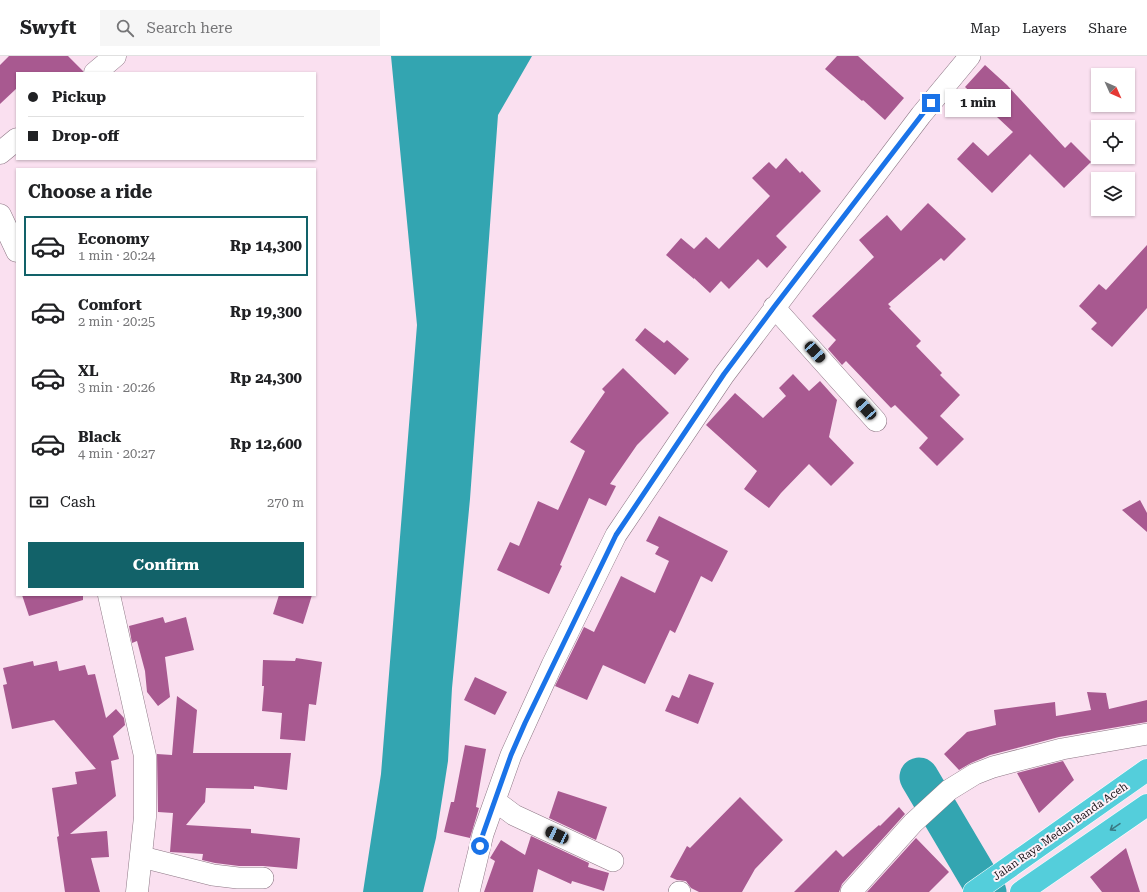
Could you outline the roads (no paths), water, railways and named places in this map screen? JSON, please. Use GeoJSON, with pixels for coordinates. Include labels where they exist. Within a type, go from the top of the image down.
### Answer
{"type":"FeatureCollection","features":[{"type":"Feature","properties":{"kind":"highway","name":"Jalan Raya Medan Banda Aceh"},"geometry":{"type":"LineString","coordinates":[[974,892],[1147,770]]}},
{"type":"Feature","properties":{"kind":"highway"},"geometry":{"type":"LineString","coordinates":[[1021,892],[1147,805]]}},
{"type":"Feature","properties":{"kind":"street"},"geometry":{"type":"LineString","coordinates":[[96,72],[116,56]]}},
{"type":"Feature","properties":{"kind":"street"},"geometry":{"type":"LineString","coordinates":[[470,892],[483,834],[511,755],[616,535],[724,374],[921,115],[970,56]]}},
{"type":"Feature","properties":{"kind":"street"},"geometry":{"type":"LineString","coordinates":[[0,154],[16,140]]}},
{"type":"Feature","properties":{"kind":"street"},"geometry":{"type":"LineString","coordinates":[[0,216],[16,249]]}},
{"type":"Feature","properties":{"kind":"street"},"geometry":{"type":"LineString","coordinates":[[774,307],[876,421]]}},
{"type":"Feature","properties":{"kind":"street"},"geometry":{"type":"LineString","coordinates":[[109,596],[145,756],[145,817],[142,857],[137,892]]}},
{"type":"Feature","properties":{"kind":"street"},"geometry":{"type":"LineString","coordinates":[[851,892],[912,823],[949,790],[975,774],[993,767],[1062,749],[1147,734]]}},
{"type":"Feature","properties":{"kind":"street"},"geometry":{"type":"LineString","coordinates":[[494,803],[502,806],[514,815],[614,861]]}},
{"type":"Feature","properties":{"kind":"street"},"geometry":{"type":"LineString","coordinates":[[142,857],[213,875],[238,878],[263,878]]}},
{"type":"Feature","properties":{"kind":"water"},"geometry":{"type":"Polygon","coordinates":[[[391,56],[532,56],[498,115],[470,499],[452,688],[448,761],[436,838],[423,892],[363,892],[381,774],[417,325],[391,56]]]}},
{"type":"Feature","properties":{"kind":"waterway"},"geometry":{"type":"LineString","coordinates":[[919,777],[987,892]]}}]}
